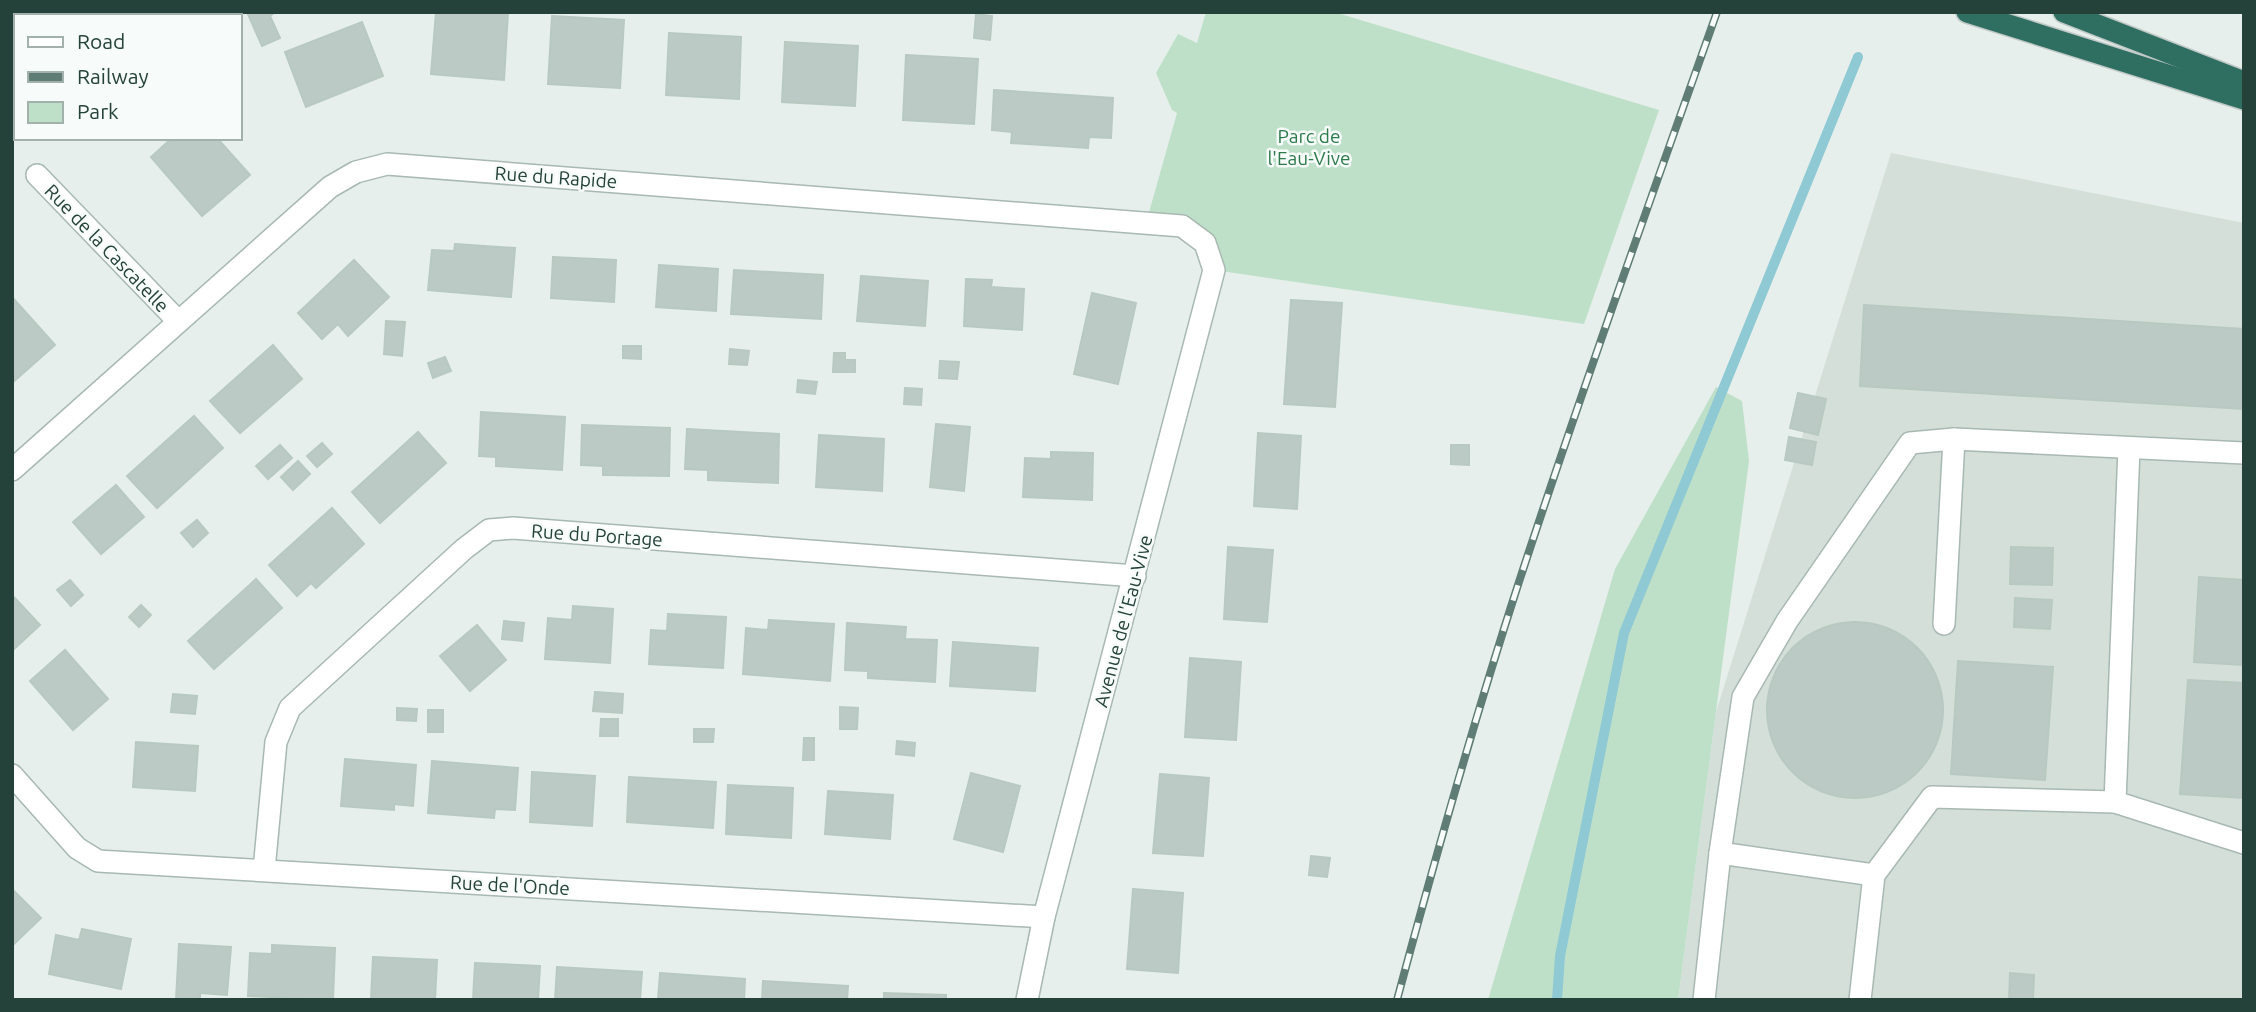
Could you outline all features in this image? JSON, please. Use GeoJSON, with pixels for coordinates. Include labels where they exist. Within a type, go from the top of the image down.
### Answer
{"type":"FeatureCollection","features":[{"type":"Feature","properties":{"kind":"highway"},"geometry":{"type":"LineString","coordinates":[[1967,12],[2244,99]]}},
{"type":"Feature","properties":{"kind":"highway"},"geometry":{"type":"LineString","coordinates":[[2064,12],[2244,82]]}},
{"type":"Feature","properties":{"kind":"street","name":"Rue du Rapide"},"geometry":{"type":"LineString","coordinates":[[12,470],[330,187],[356,172],[387,164],[1182,226],[1205,243]]}},
{"type":"Feature","properties":{"kind":"street","name":"Rue de la Cascatelle"},"geometry":{"type":"LineString","coordinates":[[37,175],[178,321]]}},
{"type":"Feature","properties":{"kind":"street","name":"Avenue de l'Eau-Vive"},"geometry":{"type":"LineString","coordinates":[[1027,1000],[1044,917],[1214,270],[1205,243]]}},
{"type":"Feature","properties":{"kind":"street"},"geometry":{"type":"LineString","coordinates":[[1944,624],[1954,439]]}},
{"type":"Feature","properties":{"kind":"street"},"geometry":{"type":"LineString","coordinates":[[1704,1000],[1720,853],[1743,697],[1787,621],[1910,443],[1954,439],[2244,453]]}},
{"type":"Feature","properties":{"kind":"street"},"geometry":{"type":"LineString","coordinates":[[2115,802],[2129,448]]}},
{"type":"Feature","properties":{"kind":"street","name":"Rue du Portage"},"geometry":{"type":"LineString","coordinates":[[264,870],[276,742],[290,708],[464,549],[489,530],[513,528],[1135,576]]}},
{"type":"Feature","properties":{"kind":"street","name":"Rue de l'Onde"},"geometry":{"type":"LineString","coordinates":[[12,775],[77,848],[98,861],[1044,917]]}},
{"type":"Feature","properties":{"kind":"street"},"geometry":{"type":"LineString","coordinates":[[1860,1000],[1874,875],[1932,797],[2115,802],[2244,843]]}},
{"type":"Feature","properties":{"kind":"street"},"geometry":{"type":"LineString","coordinates":[[1720,853],[1874,875]]}},
{"type":"Feature","properties":{"kind":"shaded area"},"geometry":{"type":"Polygon","coordinates":[[[1891,153],[2244,223],[2244,1000],[1678,1000],[1716,712],[1891,153]]]}},
{"type":"Feature","properties":{"kind":"green space","name":"Parc de l'Eau-Vive"},"geometry":{"type":"Polygon","coordinates":[[[1206,12],[1334,12],[1659,110],[1584,324],[1214,270],[1205,243],[1146,223],[1177,113],[1172,110],[1156,73],[1178,34],[1197,43],[1206,12]]]}},
{"type":"Feature","properties":{"kind":"green space"},"geometry":{"type":"Polygon","coordinates":[[[1716,387],[1742,401],[1749,461],[1678,1000],[1488,1000],[1615,569],[1716,387]]]}},
{"type":"Feature","properties":{"kind":"building"},"geometry":{"type":"Polygon","coordinates":[[[12,12],[36,12],[14,14],[12,60],[12,12]]]}},
{"type":"Feature","properties":{"kind":"building"},"geometry":{"type":"Polygon","coordinates":[[[168,12],[170,14],[123,14],[168,12]]]}},
{"type":"Feature","properties":{"kind":"building"},"geometry":{"type":"Polygon","coordinates":[[[247,12],[275,12],[270,16],[280,38],[262,46],[247,12]]]}},
{"type":"Feature","properties":{"kind":"building"},"geometry":{"type":"Polygon","coordinates":[[[436,12],[508,12],[504,80],[431,74],[436,12]]]}},
{"type":"Feature","properties":{"kind":"building"},"geometry":{"type":"Polygon","coordinates":[[[976,14],[992,16],[990,40],[974,38],[976,14]]]}},
{"type":"Feature","properties":{"kind":"building"},"geometry":{"type":"Polygon","coordinates":[[[552,16],[624,20],[620,88],[548,84],[552,16]]]}},
{"type":"Feature","properties":{"kind":"building"},"geometry":{"type":"Polygon","coordinates":[[[362,22],[383,76],[306,107],[285,52],[362,22]]]}},
{"type":"Feature","properties":{"kind":"building"},"geometry":{"type":"Polygon","coordinates":[[[669,33],[741,37],[739,99],[666,95],[669,33]]]}},
{"type":"Feature","properties":{"kind":"building"},"geometry":{"type":"Polygon","coordinates":[[[785,42],[858,46],[855,106],[782,102],[785,42]]]}},
{"type":"Feature","properties":{"kind":"building"},"geometry":{"type":"Polygon","coordinates":[[[906,55],[978,59],[974,124],[903,120],[906,55]]]}},
{"type":"Feature","properties":{"kind":"building"},"geometry":{"type":"Polygon","coordinates":[[[994,90],[1113,98],[1111,138],[1089,137],[1088,148],[1011,143],[1012,132],[992,130],[994,90]]]}},
{"type":"Feature","properties":{"kind":"building"},"geometry":{"type":"Polygon","coordinates":[[[170,140],[219,140],[250,175],[202,216],[151,157],[170,140]]]}},
{"type":"Feature","properties":{"kind":"building"},"geometry":{"type":"Polygon","coordinates":[[[455,244],[515,248],[511,297],[428,290],[432,250],[454,251],[455,244]]]}},
{"type":"Feature","properties":{"kind":"building"},"geometry":{"type":"Polygon","coordinates":[[[553,257],[616,260],[614,302],[551,298],[553,257]]]}},
{"type":"Feature","properties":{"kind":"building"},"geometry":{"type":"Polygon","coordinates":[[[354,260],[389,297],[348,336],[338,324],[322,339],[298,313],[354,260]]]}},
{"type":"Feature","properties":{"kind":"building"},"geometry":{"type":"Polygon","coordinates":[[[659,265],[718,269],[716,311],[656,307],[659,265]]]}},
{"type":"Feature","properties":{"kind":"building"},"geometry":{"type":"Polygon","coordinates":[[[734,270],[823,275],[821,319],[731,314],[734,270]]]}},
{"type":"Feature","properties":{"kind":"building"},"geometry":{"type":"Polygon","coordinates":[[[861,276],[928,281],[925,326],[857,321],[861,276]]]}},
{"type":"Feature","properties":{"kind":"building"},"geometry":{"type":"Polygon","coordinates":[[[966,279],[992,280],[991,287],[1024,289],[1022,330],[964,326],[966,279]]]}},
{"type":"Feature","properties":{"kind":"building"},"geometry":{"type":"Polygon","coordinates":[[[1092,293],[1136,303],[1118,384],[1074,374],[1092,293]]]}},
{"type":"Feature","properties":{"kind":"building"},"geometry":{"type":"Polygon","coordinates":[[[12,297],[55,345],[12,383],[12,297]]]}},
{"type":"Feature","properties":{"kind":"building"},"geometry":{"type":"Polygon","coordinates":[[[1291,300],[1342,303],[1335,407],[1284,404],[1291,300]]]}},
{"type":"Feature","properties":{"kind":"building"},"geometry":{"type":"Polygon","coordinates":[[[1864,305],[2244,329],[2244,409],[1860,386],[1864,305]]]}},
{"type":"Feature","properties":{"kind":"building"},"geometry":{"type":"Polygon","coordinates":[[[386,321],[405,322],[402,356],[384,354],[386,321]]]}},
{"type":"Feature","properties":{"kind":"building"},"geometry":{"type":"Polygon","coordinates":[[[273,345],[302,379],[240,433],[210,401],[273,345]]]}},
{"type":"Feature","properties":{"kind":"building"},"geometry":{"type":"Polygon","coordinates":[[[623,346],[641,346],[641,359],[623,358],[623,346]]]}},
{"type":"Feature","properties":{"kind":"building"},"geometry":{"type":"Polygon","coordinates":[[[730,349],[749,351],[747,365],[729,364],[730,349]]]}},
{"type":"Feature","properties":{"kind":"building"},"geometry":{"type":"Polygon","coordinates":[[[834,353],[845,353],[845,360],[855,360],[855,372],[833,372],[834,353]]]}},
{"type":"Feature","properties":{"kind":"building"},"geometry":{"type":"Polygon","coordinates":[[[445,357],[451,371],[433,378],[428,363],[445,357]]]}},
{"type":"Feature","properties":{"kind":"building"},"geometry":{"type":"Polygon","coordinates":[[[940,361],[959,362],[957,379],[939,378],[940,361]]]}},
{"type":"Feature","properties":{"kind":"building"},"geometry":{"type":"Polygon","coordinates":[[[798,380],[817,382],[815,394],[797,392],[798,380]]]}},
{"type":"Feature","properties":{"kind":"building"},"geometry":{"type":"Polygon","coordinates":[[[905,388],[922,389],[921,405],[904,404],[905,388]]]}},
{"type":"Feature","properties":{"kind":"building"},"geometry":{"type":"Polygon","coordinates":[[[1798,393],[1826,399],[1818,435],[1790,428],[1798,393]]]}},
{"type":"Feature","properties":{"kind":"building"},"geometry":{"type":"Polygon","coordinates":[[[481,412],[565,417],[562,470],[496,466],[496,457],[479,456],[481,412]]]}},
{"type":"Feature","properties":{"kind":"building"},"geometry":{"type":"Polygon","coordinates":[[[194,416],[223,448],[157,508],[127,476],[194,416]]]}},
{"type":"Feature","properties":{"kind":"building"},"geometry":{"type":"Polygon","coordinates":[[[936,424],[970,427],[964,491],[930,487],[936,424]]]}},
{"type":"Feature","properties":{"kind":"building"},"geometry":{"type":"Polygon","coordinates":[[[582,425],[670,428],[669,476],[603,475],[603,466],[581,465],[582,425]]]}},
{"type":"Feature","properties":{"kind":"building"},"geometry":{"type":"Polygon","coordinates":[[[687,429],[779,434],[778,483],[708,480],[708,470],[685,469],[687,429]]]}},
{"type":"Feature","properties":{"kind":"building"},"geometry":{"type":"Polygon","coordinates":[[[418,432],[446,463],[380,523],[352,492],[418,432]]]}},
{"type":"Feature","properties":{"kind":"building"},"geometry":{"type":"Polygon","coordinates":[[[1258,433],[1301,436],[1297,509],[1254,506],[1258,433]]]}},
{"type":"Feature","properties":{"kind":"building"},"geometry":{"type":"Polygon","coordinates":[[[819,435],[884,439],[882,491],[816,487],[819,435]]]}},
{"type":"Feature","properties":{"kind":"building"},"geometry":{"type":"Polygon","coordinates":[[[1789,437],[1816,442],[1812,465],[1785,460],[1789,437]]]}},
{"type":"Feature","properties":{"kind":"building"},"geometry":{"type":"Polygon","coordinates":[[[322,443],[332,454],[317,467],[307,456],[322,443]]]}},
{"type":"Feature","properties":{"kind":"building"},"geometry":{"type":"Polygon","coordinates":[[[280,445],[292,458],[268,479],[256,466],[280,445]]]}},
{"type":"Feature","properties":{"kind":"building"},"geometry":{"type":"Polygon","coordinates":[[[1451,445],[1469,445],[1469,465],[1451,464],[1451,445]]]}},
{"type":"Feature","properties":{"kind":"building"},"geometry":{"type":"Polygon","coordinates":[[[1051,452],[1093,453],[1092,500],[1023,497],[1025,458],[1051,459],[1051,452]]]}},
{"type":"Feature","properties":{"kind":"building"},"geometry":{"type":"Polygon","coordinates":[[[298,461],[310,474],[293,490],[281,477],[298,461]]]}},
{"type":"Feature","properties":{"kind":"building"},"geometry":{"type":"Polygon","coordinates":[[[116,485],[144,517],[101,554],[73,522],[116,485]]]}},
{"type":"Feature","properties":{"kind":"building"},"geometry":{"type":"Polygon","coordinates":[[[332,508],[364,544],[316,588],[311,583],[297,596],[269,565],[332,508]]]}},
{"type":"Feature","properties":{"kind":"building"},"geometry":{"type":"Polygon","coordinates":[[[197,520],[208,533],[193,547],[181,533],[197,520]]]}},
{"type":"Feature","properties":{"kind":"building"},"geometry":{"type":"Polygon","coordinates":[[[1228,547],[1273,550],[1267,622],[1224,619],[1228,547]]]}},
{"type":"Feature","properties":{"kind":"building"},"geometry":{"type":"Polygon","coordinates":[[[2011,547],[2053,548],[2052,585],[2010,584],[2011,547]]]}},
{"type":"Feature","properties":{"kind":"building"},"geometry":{"type":"Polygon","coordinates":[[[2199,577],[2244,580],[2244,665],[2194,662],[2199,577]]]}},
{"type":"Feature","properties":{"kind":"building"},"geometry":{"type":"Polygon","coordinates":[[[256,579],[282,608],[214,669],[188,641],[256,579]]]}},
{"type":"Feature","properties":{"kind":"building"},"geometry":{"type":"Polygon","coordinates":[[[70,580],[83,595],[71,606],[57,590],[70,580]]]}},
{"type":"Feature","properties":{"kind":"building"},"geometry":{"type":"Polygon","coordinates":[[[12,595],[40,625],[12,651],[12,595]]]}},
{"type":"Feature","properties":{"kind":"building"},"geometry":{"type":"Polygon","coordinates":[[[2015,598],[2052,600],[2050,629],[2014,627],[2015,598]]]}},
{"type":"Feature","properties":{"kind":"building"},"geometry":{"type":"Polygon","coordinates":[[[141,605],[151,615],[139,627],[129,617],[141,605]]]}},
{"type":"Feature","properties":{"kind":"building"},"geometry":{"type":"Polygon","coordinates":[[[573,606],[613,609],[610,663],[545,659],[548,618],[572,620],[573,606]]]}},
{"type":"Feature","properties":{"kind":"building"},"geometry":{"type":"Polygon","coordinates":[[[668,614],[726,617],[723,668],[649,664],[651,630],[667,631],[668,614]]]}},
{"type":"Feature","properties":{"kind":"building"},"geometry":{"type":"Polygon","coordinates":[[[769,620],[834,624],[830,681],[743,674],[746,628],[768,630],[769,620]]]}},
{"type":"Feature","properties":{"kind":"building"},"geometry":{"type":"Polygon","coordinates":[[[504,621],[524,623],[522,641],[502,639],[504,621]]]}},
{"type":"Feature","properties":{"kind":"building"},"geometry":{"type":"Polygon","coordinates":[[[1855,622],[1889,628],[1918,647],[1937,676],[1943,710],[1937,744],[1918,773],[1889,792],[1855,798],[1821,792],[1792,773],[1773,744],[1767,710],[1773,676],[1792,647],[1821,628],[1855,622]]]}},
{"type":"Feature","properties":{"kind":"building"},"geometry":{"type":"Polygon","coordinates":[[[847,623],[906,627],[905,639],[937,640],[935,682],[868,678],[868,671],[845,670],[847,623]]]}},
{"type":"Feature","properties":{"kind":"building"},"geometry":{"type":"Polygon","coordinates":[[[477,625],[506,660],[470,691],[440,656],[477,625]]]}},
{"type":"Feature","properties":{"kind":"building"},"geometry":{"type":"Polygon","coordinates":[[[953,642],[1038,648],[1035,691],[950,686],[953,642]]]}},
{"type":"Feature","properties":{"kind":"building"},"geometry":{"type":"Polygon","coordinates":[[[65,650],[108,699],[73,730],[30,681],[65,650]]]}},
{"type":"Feature","properties":{"kind":"building"},"geometry":{"type":"Polygon","coordinates":[[[1190,658],[1241,662],[1236,740],[1185,737],[1190,658]]]}},
{"type":"Feature","properties":{"kind":"building"},"geometry":{"type":"Polygon","coordinates":[[[1958,661],[2053,667],[2045,780],[1951,774],[1958,661]]]}},
{"type":"Feature","properties":{"kind":"building"},"geometry":{"type":"Polygon","coordinates":[[[2188,680],[2244,683],[2244,798],[2180,794],[2188,680]]]}},
{"type":"Feature","properties":{"kind":"building"},"geometry":{"type":"Polygon","coordinates":[[[595,692],[623,694],[622,713],[593,711],[595,692]]]}},
{"type":"Feature","properties":{"kind":"building"},"geometry":{"type":"Polygon","coordinates":[[[173,694],[197,696],[195,714],[171,712],[173,694]]]}},
{"type":"Feature","properties":{"kind":"building"},"geometry":{"type":"Polygon","coordinates":[[[840,707],[858,708],[857,729],[840,729],[840,707]]]}},
{"type":"Feature","properties":{"kind":"building"},"geometry":{"type":"Polygon","coordinates":[[[397,708],[417,709],[416,721],[397,720],[397,708]]]}},
{"type":"Feature","properties":{"kind":"building"},"geometry":{"type":"Polygon","coordinates":[[[428,710],[443,710],[443,732],[428,732],[428,710]]]}},
{"type":"Feature","properties":{"kind":"building"},"geometry":{"type":"Polygon","coordinates":[[[601,719],[618,719],[618,736],[600,736],[601,719]]]}},
{"type":"Feature","properties":{"kind":"building"},"geometry":{"type":"Polygon","coordinates":[[[694,729],[714,729],[713,742],[694,742],[694,729]]]}},
{"type":"Feature","properties":{"kind":"building"},"geometry":{"type":"Polygon","coordinates":[[[804,738],[814,738],[814,760],[803,760],[804,738]]]}},
{"type":"Feature","properties":{"kind":"building"},"geometry":{"type":"Polygon","coordinates":[[[897,741],[915,743],[914,756],[896,754],[897,741]]]}},
{"type":"Feature","properties":{"kind":"building"},"geometry":{"type":"Polygon","coordinates":[[[136,742],[198,746],[195,791],[133,787],[136,742]]]}},
{"type":"Feature","properties":{"kind":"building"},"geometry":{"type":"Polygon","coordinates":[[[345,759],[416,765],[413,806],[394,804],[394,810],[341,806],[345,759]]]}},
{"type":"Feature","properties":{"kind":"building"},"geometry":{"type":"Polygon","coordinates":[[[432,761],[518,768],[515,810],[495,809],[494,818],[428,813],[432,761]]]}},
{"type":"Feature","properties":{"kind":"building"},"geometry":{"type":"Polygon","coordinates":[[[532,772],[595,776],[592,826],[530,822],[532,772]]]}},
{"type":"Feature","properties":{"kind":"building"},"geometry":{"type":"Polygon","coordinates":[[[971,773],[1020,786],[1003,852],[954,839],[971,773]]]}},
{"type":"Feature","properties":{"kind":"building"},"geometry":{"type":"Polygon","coordinates":[[[1160,774],[1209,778],[1203,856],[1153,853],[1160,774]]]}},
{"type":"Feature","properties":{"kind":"building"},"geometry":{"type":"Polygon","coordinates":[[[629,777],[716,782],[713,828],[627,822],[629,777]]]}},
{"type":"Feature","properties":{"kind":"building"},"geometry":{"type":"Polygon","coordinates":[[[728,785],[793,788],[791,838],[726,834],[728,785]]]}},
{"type":"Feature","properties":{"kind":"building"},"geometry":{"type":"Polygon","coordinates":[[[828,791],[893,795],[890,839],[825,834],[828,791]]]}},
{"type":"Feature","properties":{"kind":"building"},"geometry":{"type":"Polygon","coordinates":[[[1311,856],[1330,858],[1327,877],[1309,875],[1311,856]]]}},
{"type":"Feature","properties":{"kind":"building"},"geometry":{"type":"Polygon","coordinates":[[[12,889],[41,918],[12,946],[12,889]]]}},
{"type":"Feature","properties":{"kind":"building"},"geometry":{"type":"Polygon","coordinates":[[[1133,889],[1183,893],[1178,973],[1127,969],[1133,889]]]}},
{"type":"Feature","properties":{"kind":"building"},"geometry":{"type":"Polygon","coordinates":[[[82,929],[131,939],[121,989],[49,974],[56,935],[79,940],[82,929]]]}},
{"type":"Feature","properties":{"kind":"building"},"geometry":{"type":"Polygon","coordinates":[[[179,944],[231,947],[227,995],[200,993],[200,1000],[176,1000],[179,944]]]}},
{"type":"Feature","properties":{"kind":"building"},"geometry":{"type":"Polygon","coordinates":[[[272,945],[335,948],[333,1000],[248,996],[250,953],[272,954],[272,945]]]}},
{"type":"Feature","properties":{"kind":"building"},"geometry":{"type":"Polygon","coordinates":[[[373,957],[437,960],[435,1000],[371,1000],[373,957]]]}},
{"type":"Feature","properties":{"kind":"building"},"geometry":{"type":"Polygon","coordinates":[[[475,963],[540,966],[538,1000],[473,1000],[475,963]]]}},
{"type":"Feature","properties":{"kind":"building"},"geometry":{"type":"Polygon","coordinates":[[[557,967],[642,972],[640,1000],[555,1000],[557,967]]]}},
{"type":"Feature","properties":{"kind":"building"},"geometry":{"type":"Polygon","coordinates":[[[660,973],[745,979],[744,1000],[658,1000],[660,973]]]}},
{"type":"Feature","properties":{"kind":"building"},"geometry":{"type":"Polygon","coordinates":[[[2010,973],[2034,975],[2033,1000],[2009,1000],[2010,973]]]}},
{"type":"Feature","properties":{"kind":"building"},"geometry":{"type":"Polygon","coordinates":[[[763,981],[848,986],[847,1000],[762,1000],[763,981]]]}},
{"type":"Feature","properties":{"kind":"building"},"geometry":{"type":"Polygon","coordinates":[[[884,993],[946,995],[946,1000],[884,1000],[884,993]]]}},
{"type":"Feature","properties":{"kind":"waterway"},"geometry":{"type":"LineString","coordinates":[[1557,1000],[1560,956],[1624,633],[1858,57]]}},
{"type":"Feature","properties":{"kind":"railway"},"geometry":{"type":"LineString","coordinates":[[1397,1000],[1454,793],[1517,588],[1717,12]]}}]}
